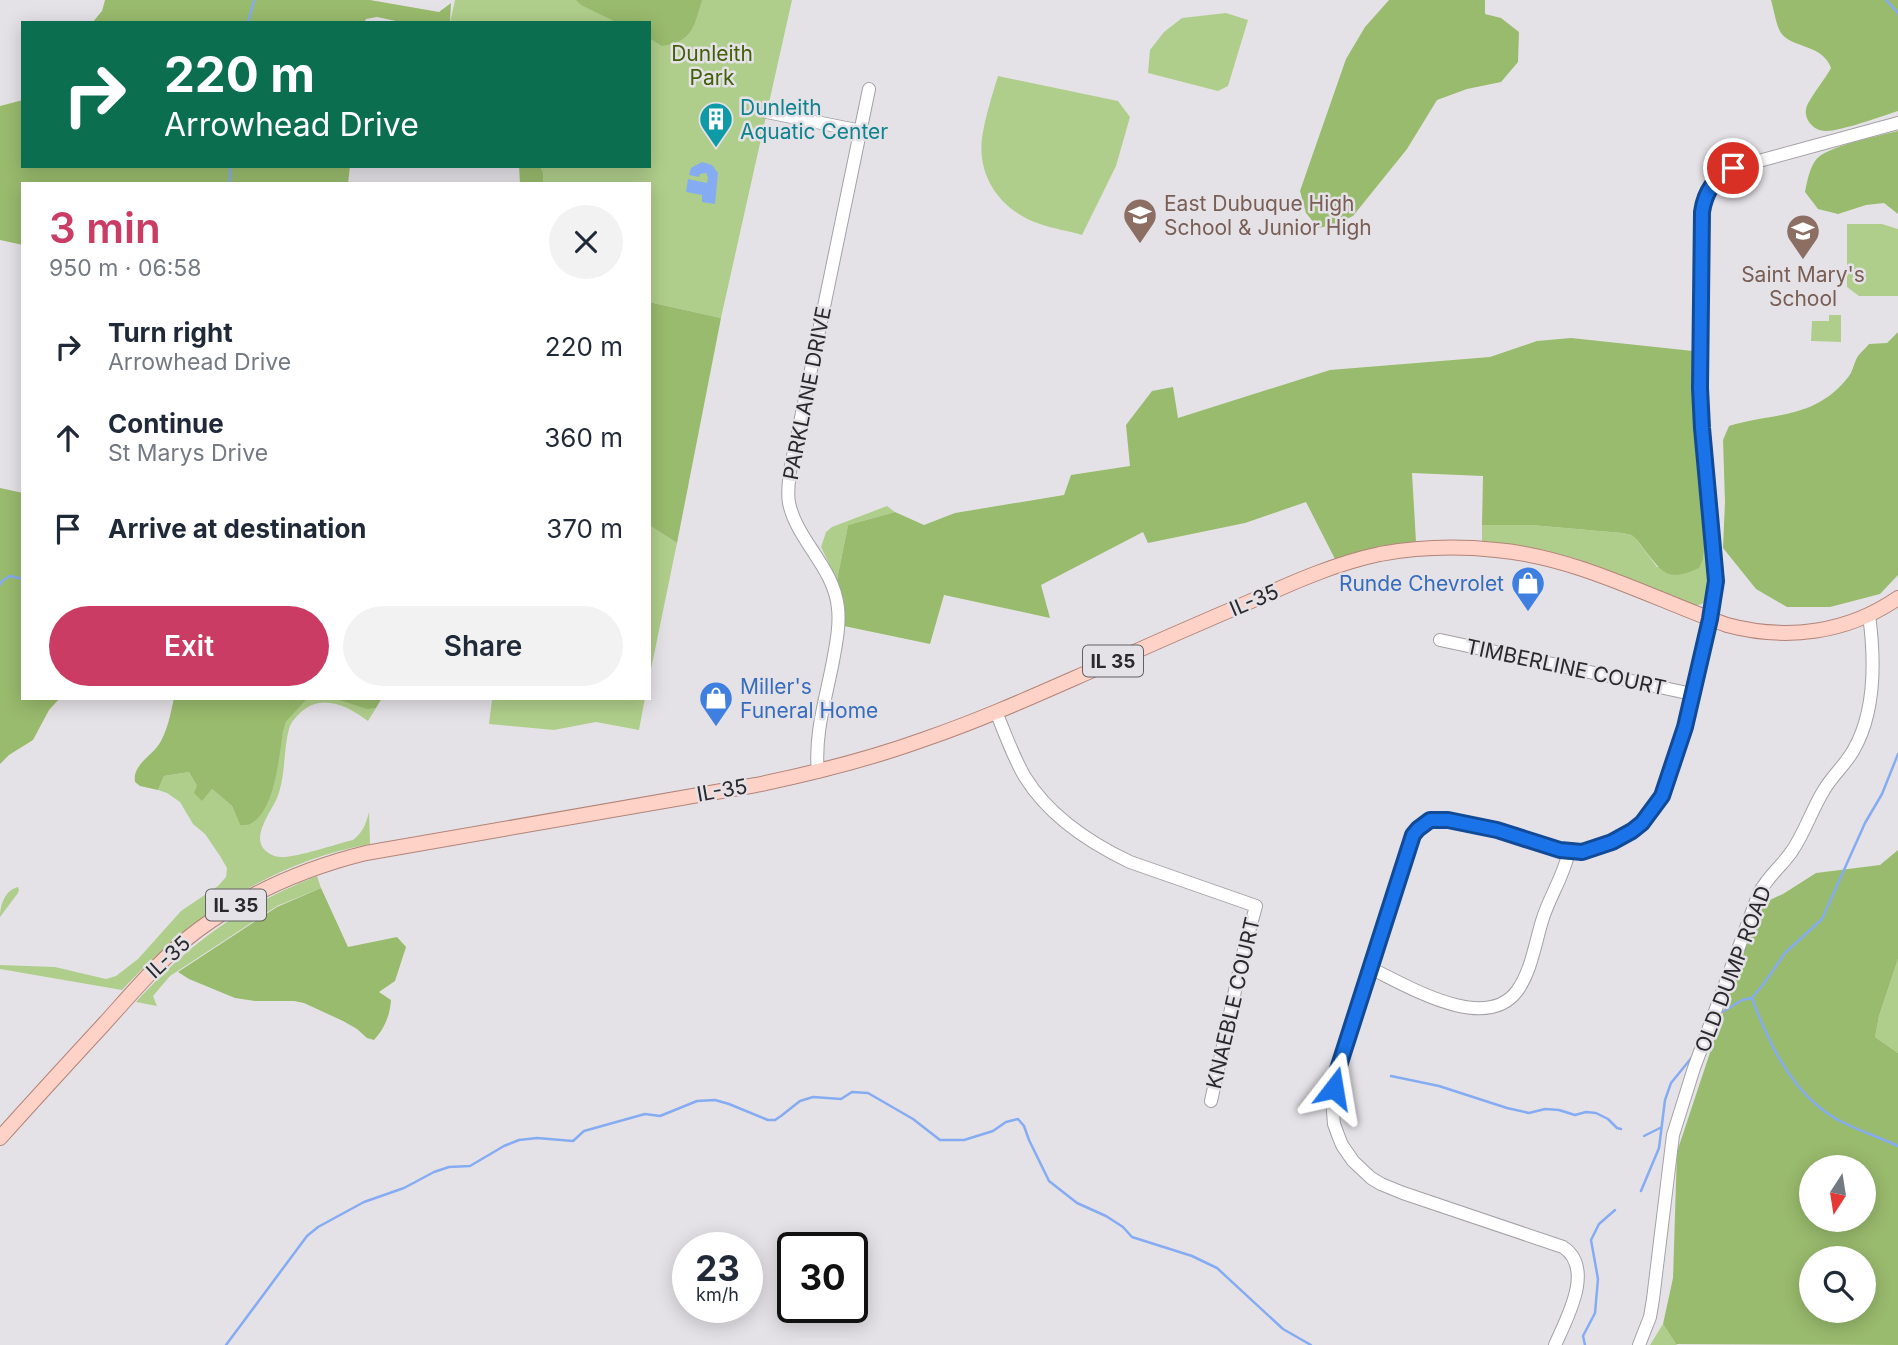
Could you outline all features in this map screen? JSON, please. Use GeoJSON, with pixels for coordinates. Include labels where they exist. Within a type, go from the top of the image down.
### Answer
{"type":"FeatureCollection","features":[{"type":"Feature","properties":{"kind":"main road","name":"IL-35"},"geometry":{"type":"LineString","coordinates":[[0,1138],[159,963],[211,921],[248,898],[318,866],[366,853],[757,785],[817,772],[898,749],[996,712],[1282,587],[1352,561],[1405,550],[1477,548],[1547,558],[1588,571],[1710,619]]}},
{"type":"Feature","properties":{"kind":"main road","name":"IL 35"},"geometry":{"type":"LineString","coordinates":[[1710,619],[1745,629],[1786,634],[1808,633],[1838,627],[1869,615],[1898,598]]}},
{"type":"Feature","properties":{"kind":"street","name":"PARKLANE DRIVE"},"geometry":{"type":"LineString","coordinates":[[817,772],[816,748],[839,625],[838,609],[835,591],[828,576],[789,504],[790,471],[869,89]]}},
{"type":"Feature","properties":{"kind":"street"},"geometry":{"type":"LineString","coordinates":[[767,112],[861,131]]}},
{"type":"Feature","properties":{"kind":"street"},"geometry":{"type":"LineString","coordinates":[[1555,1345],[1567,1318],[1578,1280],[1576,1261],[1571,1252],[1392,1189],[1371,1178],[1353,1161],[1342,1145],[1334,1124],[1332,1099],[1338,1069],[1413,835],[1424,824],[1439,819],[1458,822],[1582,852],[1620,838],[1642,823],[1662,796],[1677,755],[1710,619],[1716,581],[1700,388],[1702,212],[1705,197],[1716,179],[1733,168],[1898,122]]}},
{"type":"Feature","properties":{"kind":"street","name":"OLD DUMP ROAD"},"geometry":{"type":"LineString","coordinates":[[1639,1345],[1650,1317],[1671,1144],[1683,1100],[1759,893],[1766,880],[1792,851],[1826,787],[1849,757],[1860,736],[1872,671],[1873,645],[1869,615]]}},
{"type":"Feature","properties":{"kind":"street","name":"TIMBERLINE COURT"},"geometry":{"type":"LineString","coordinates":[[1440,640],[1692,694]]}},
{"type":"Feature","properties":{"kind":"street","name":"KNAEBLE COURT"},"geometry":{"type":"LineString","coordinates":[[996,712],[1024,776],[1040,798],[1066,822],[1130,862],[1256,906],[1211,1101]]}},
{"type":"Feature","properties":{"kind":"street"},"geometry":{"type":"LineString","coordinates":[[1370,968],[1455,1005],[1480,1009],[1500,1005],[1510,999],[1523,981],[1569,851]]}},
{"type":"Feature","properties":{"kind":"green space"},"geometry":{"type":"Polygon","coordinates":[[[105,0],[370,0],[439,12],[451,3],[450,21],[396,21],[377,17],[365,21],[94,21],[102,11],[105,0]]]}},
{"type":"Feature","properties":{"kind":"green space","name":"Dunleith Park"},"geometry":{"type":"Polygon","coordinates":[[[455,0],[792,0],[721,318],[651,302],[651,182],[543,182],[541,168],[651,168],[651,21],[450,21],[455,0]]]}},
{"type":"Feature","properties":{"kind":"green space"},"geometry":{"type":"Polygon","coordinates":[[[576,0],[702,0],[694,25],[686,37],[662,46],[651,39],[651,21],[614,21],[576,0]]]}},
{"type":"Feature","properties":{"kind":"green space"},"geometry":{"type":"Polygon","coordinates":[[[1389,0],[1485,0],[1485,14],[1501,18],[1519,32],[1518,62],[1501,82],[1467,89],[1437,100],[1407,149],[1353,216],[1318,228],[1306,213],[1300,191],[1346,59],[1365,27],[1389,0]]]}},
{"type":"Feature","properties":{"kind":"green space"},"geometry":{"type":"Polygon","coordinates":[[[1771,0],[1898,0],[1898,111],[1831,131],[1821,131],[1814,127],[1808,121],[1806,109],[1831,68],[1827,60],[1814,50],[1786,38],[1781,33],[1771,0]]]}},
{"type":"Feature","properties":{"kind":"green space"},"geometry":{"type":"Polygon","coordinates":[[[1226,13],[1248,20],[1228,86],[1218,91],[1148,73],[1150,50],[1164,32],[1182,18],[1226,13]]]}},
{"type":"Feature","properties":{"kind":"green space"},"geometry":{"type":"Polygon","coordinates":[[[998,76],[1118,101],[1130,117],[1116,166],[1082,235],[1027,219],[1004,202],[988,180],[982,153],[982,138],[998,76]]]}},
{"type":"Feature","properties":{"kind":"green space"},"geometry":{"type":"Polygon","coordinates":[[[21,101],[21,168],[350,168],[348,182],[21,182],[21,245],[0,240],[0,106],[21,101]]]}},
{"type":"Feature","properties":{"kind":"green space"},"geometry":{"type":"Polygon","coordinates":[[[1898,131],[1898,214],[1884,203],[1866,205],[1838,214],[1818,209],[1805,192],[1815,161],[1841,146],[1898,131]]]}},
{"type":"Feature","properties":{"kind":"green space"},"geometry":{"type":"Polygon","coordinates":[[[519,168],[541,168],[543,182],[520,182],[519,168]]]}},
{"type":"Feature","properties":{"kind":"green space"},"geometry":{"type":"Polygon","coordinates":[[[1847,224],[1882,224],[1898,229],[1898,296],[1859,296],[1847,287],[1847,224]]]}},
{"type":"Feature","properties":{"kind":"green space"},"geometry":{"type":"Polygon","coordinates":[[[651,302],[721,318],[677,543],[651,526],[651,302]]]}},
{"type":"Feature","properties":{"kind":"green space"},"geometry":{"type":"Polygon","coordinates":[[[1829,315],[1841,315],[1841,342],[1811,341],[1812,321],[1829,321],[1829,315]]]}},
{"type":"Feature","properties":{"kind":"green space"},"geometry":{"type":"Polygon","coordinates":[[[1898,332],[1898,575],[1880,594],[1830,607],[1787,607],[1756,589],[1723,548],[1723,440],[1729,426],[1794,412],[1822,400],[1849,376],[1858,356],[1869,344],[1887,343],[1898,332]]]}},
{"type":"Feature","properties":{"kind":"green space"},"geometry":{"type":"Polygon","coordinates":[[[1571,338],[1693,351],[1693,412],[1705,543],[1699,568],[1680,574],[1667,573],[1634,537],[1622,533],[1531,525],[1482,525],[1483,476],[1412,473],[1416,542],[1385,546],[1335,559],[1306,502],[1245,523],[1148,543],[1143,532],[1041,585],[1050,618],[944,595],[930,644],[844,626],[845,608],[837,580],[848,525],[895,512],[924,525],[955,513],[1064,495],[1071,475],[1130,466],[1126,425],[1152,391],[1173,387],[1178,418],[1330,370],[1490,357],[1537,341],[1571,338]]]}},
{"type":"Feature","properties":{"kind":"green space"},"geometry":{"type":"Polygon","coordinates":[[[0,488],[21,493],[21,700],[58,700],[49,710],[33,740],[0,764],[0,488]]]}},
{"type":"Feature","properties":{"kind":"green space"},"geometry":{"type":"Polygon","coordinates":[[[887,506],[895,512],[848,525],[837,580],[821,547],[826,532],[832,527],[887,506]]]}},
{"type":"Feature","properties":{"kind":"green space"},"geometry":{"type":"Polygon","coordinates":[[[1482,525],[1531,525],[1622,533],[1634,536],[1657,567],[1703,559],[1705,543],[1709,582],[1707,596],[1703,603],[1695,605],[1577,559],[1544,550],[1482,541],[1482,525]]]}},
{"type":"Feature","properties":{"kind":"green space"},"geometry":{"type":"Polygon","coordinates":[[[651,526],[677,543],[651,669],[651,526]]]}},
{"type":"Feature","properties":{"kind":"green space"},"geometry":{"type":"Polygon","coordinates":[[[174,700],[306,700],[286,722],[270,796],[258,818],[250,824],[240,825],[232,806],[212,789],[202,801],[194,793],[197,786],[189,772],[164,776],[158,790],[140,786],[135,782],[137,770],[158,746],[174,700]]]}},
{"type":"Feature","properties":{"kind":"green space"},"geometry":{"type":"Polygon","coordinates":[[[306,700],[340,700],[376,708],[368,721],[344,707],[318,703],[309,706],[296,718],[287,737],[280,790],[261,832],[262,846],[273,855],[287,857],[353,840],[364,828],[369,812],[370,844],[333,852],[299,864],[234,897],[175,939],[122,990],[0,969],[0,965],[55,967],[106,979],[116,976],[138,959],[181,911],[218,886],[226,877],[227,868],[220,856],[205,834],[193,824],[180,802],[158,790],[164,776],[189,772],[202,800],[212,789],[232,806],[240,825],[270,796],[286,722],[306,700]]]}},
{"type":"Feature","properties":{"kind":"green space"},"geometry":{"type":"Polygon","coordinates":[[[339,700],[381,700],[376,708],[367,709],[339,700]]]}},
{"type":"Feature","properties":{"kind":"green space"},"geometry":{"type":"Polygon","coordinates":[[[492,700],[645,700],[639,730],[596,722],[554,730],[489,724],[492,700]]]}},
{"type":"Feature","properties":{"kind":"green space"},"geometry":{"type":"Polygon","coordinates":[[[1898,850],[1898,959],[1879,1016],[1875,1037],[1898,1053],[1898,1345],[1676,1344],[1663,1324],[1673,1278],[1677,1152],[1761,904],[1816,873],[1880,865],[1898,850]]]}},
{"type":"Feature","properties":{"kind":"green space"},"geometry":{"type":"Polygon","coordinates":[[[317,876],[321,888],[277,906],[170,976],[153,996],[157,1006],[136,1002],[177,961],[219,928],[264,900],[317,876]]]}},
{"type":"Feature","properties":{"kind":"green space"},"geometry":{"type":"Polygon","coordinates":[[[18,887],[18,893],[0,917],[4,899],[10,891],[18,887]]]}},
{"type":"Feature","properties":{"kind":"green space"},"geometry":{"type":"Polygon","coordinates":[[[321,888],[348,947],[397,937],[406,947],[395,981],[379,992],[391,1000],[384,1026],[374,1040],[343,1021],[304,1003],[235,998],[178,972],[277,907],[321,888]]]}},
{"type":"Feature","properties":{"kind":"green space"},"geometry":{"type":"Polygon","coordinates":[[[1898,959],[1898,1053],[1875,1037],[1879,1016],[1898,959]]]}},
{"type":"Feature","properties":{"kind":"green space"},"geometry":{"type":"Polygon","coordinates":[[[1663,1324],[1676,1344],[1678,1345],[1650,1345],[1663,1324]]]}},
{"type":"Feature","properties":{"kind":"water"},"geometry":{"type":"Polygon","coordinates":[[[702,162],[712,165],[718,173],[715,204],[702,202],[702,195],[686,192],[688,179],[707,183],[706,173],[700,174],[699,177],[689,175],[691,168],[702,162]]]}},
{"type":"Feature","properties":{"kind":"waterway"},"geometry":{"type":"LineString","coordinates":[[249,21],[254,0]]}},
{"type":"Feature","properties":{"kind":"waterway"},"geometry":{"type":"LineString","coordinates":[[1886,0],[1898,13]]}},
{"type":"Feature","properties":{"kind":"waterway"},"geometry":{"type":"LineString","coordinates":[[230,168],[230,182]]}},
{"type":"Feature","properties":{"kind":"waterway"},"geometry":{"type":"LineString","coordinates":[[0,585],[10,576],[21,579]]}},
{"type":"Feature","properties":{"kind":"waterway"},"geometry":{"type":"LineString","coordinates":[[1719,1014],[1742,1000],[1752,998],[1785,953],[1822,919],[1865,823],[1882,794],[1898,754]]}},
{"type":"Feature","properties":{"kind":"waterway"},"geometry":{"type":"LineString","coordinates":[[1752,998],[1783,1065],[1805,1094],[1833,1117],[1898,1146]]}},
{"type":"Feature","properties":{"kind":"waterway"},"geometry":{"type":"LineString","coordinates":[[1641,1191],[1659,1148],[1665,1100],[1671,1083],[1693,1056]]}},
{"type":"Feature","properties":{"kind":"waterway"},"geometry":{"type":"LineString","coordinates":[[1391,1076],[1439,1086],[1529,1113],[1545,1109],[1575,1115],[1596,1113],[1621,1129]]}},
{"type":"Feature","properties":{"kind":"waterway"},"geometry":{"type":"LineString","coordinates":[[226,1345],[307,1236],[364,1202],[404,1188],[434,1172],[449,1167],[470,1166],[519,1140],[537,1138],[573,1141],[584,1131],[645,1114],[660,1116],[697,1101],[715,1100],[768,1120],[775,1120],[800,1101],[813,1097],[841,1099],[852,1092],[868,1093],[913,1119],[940,1140],[964,1140],[993,1131],[1006,1122],[1018,1119],[1024,1126],[1049,1181],[1077,1203],[1106,1216],[1123,1227],[1132,1237],[1192,1256],[1217,1268],[1283,1329],[1311,1345]]}},
{"type":"Feature","properties":{"kind":"waterway"},"geometry":{"type":"LineString","coordinates":[[1644,1136],[1660,1128]]}},
{"type":"Feature","properties":{"kind":"waterway"},"geometry":{"type":"LineString","coordinates":[[1585,1345],[1583,1336],[1595,1313],[1598,1279],[1591,1240],[1599,1224],[1615,1210]]}},
{"type":"Feature","properties":{"kind":"place","name":"Dunleith Aquatic Center"},"geometry":{"type":"Point","coordinates":[716,149]}},
{"type":"Feature","properties":{"kind":"place","name":"East Dubuque High School & Junior High"},"geometry":{"type":"Point","coordinates":[1140,245]}},
{"type":"Feature","properties":{"kind":"place","name":"Saint Mary's School"},"geometry":{"type":"Point","coordinates":[1803,261]}},
{"type":"Feature","properties":{"kind":"place","name":"Runde Chevrolet"},"geometry":{"type":"Point","coordinates":[1528,613]}},
{"type":"Feature","properties":{"kind":"place","name":"Miller's Funeral Home"},"geometry":{"type":"Point","coordinates":[716,728]}},
{"type":"Feature","properties":{"kind":"route"},"geometry":{"type":"LineString","coordinates":[[1334,1088],[1391,901],[1413,835],[1418,829],[1430,820],[1448,820],[1497,830],[1560,850],[1582,852],[1612,842],[1632,831],[1650,814],[1662,796],[1685,727],[1716,581],[1700,388],[1702,212],[1709,188],[1716,179],[1733,168]]}}]}
